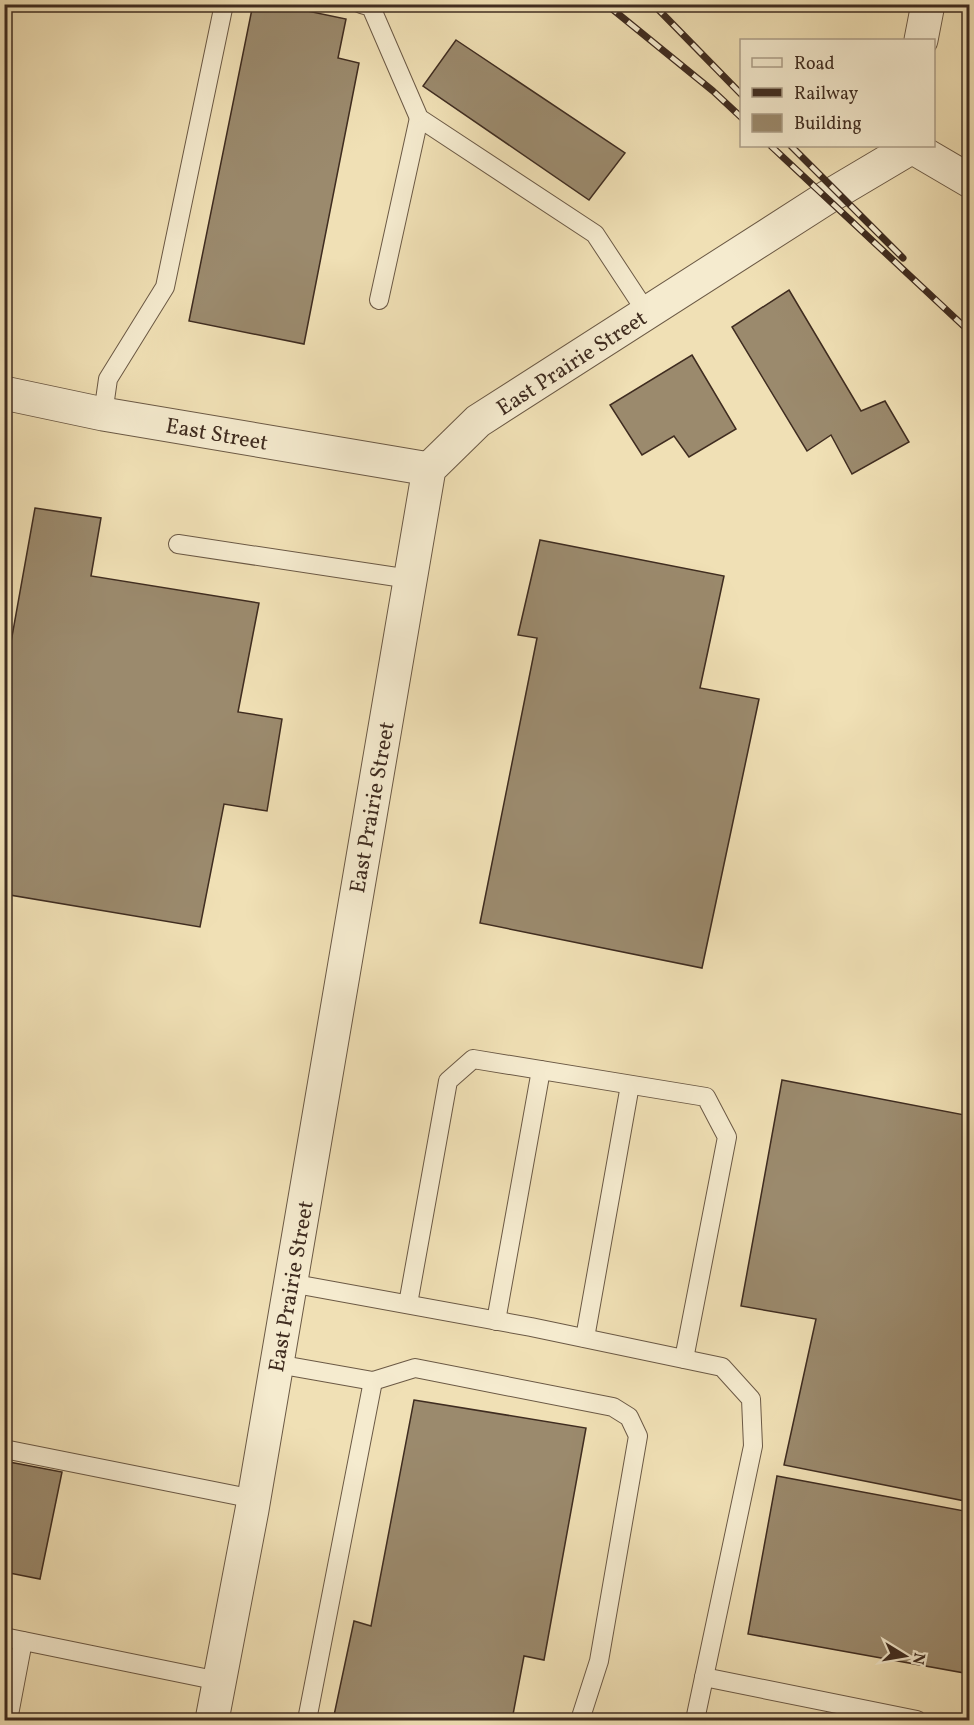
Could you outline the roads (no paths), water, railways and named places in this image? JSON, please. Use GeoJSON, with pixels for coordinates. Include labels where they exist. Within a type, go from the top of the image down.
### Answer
{"type":"FeatureCollection","features":[{"type":"Feature","properties":{"kind":"street"},"geometry":{"type":"LineString","coordinates":[[921,39],[928,4]]}},
{"type":"Feature","properties":{"kind":"street","name":"East Prairie Street"},"geometry":{"type":"LineString","coordinates":[[212,1720],[254,1498],[429,468],[478,421],[837,191],[910,147]]}},
{"type":"Feature","properties":{"kind":"street"},"geometry":{"type":"LineString","coordinates":[[914,147],[969,181]]}},
{"type":"Feature","properties":{"kind":"street","name":"East Street"},"geometry":{"type":"LineString","coordinates":[[4,393],[103,414],[429,468]]}},
{"type":"Feature","properties":{"kind":"lane"},"geometry":{"type":"LineString","coordinates":[[103,414],[108,379],[165,287],[224,4]]}},
{"type":"Feature","properties":{"kind":"lane"},"geometry":{"type":"LineString","coordinates":[[361,4],[371,7],[418,118],[595,234],[647,313]]}},
{"type":"Feature","properties":{"kind":"lane"},"geometry":{"type":"LineString","coordinates":[[380,300],[418,118]]}},
{"type":"Feature","properties":{"kind":"lane"},"geometry":{"type":"LineString","coordinates":[[178,544],[410,579]]}},
{"type":"Feature","properties":{"kind":"lane"},"geometry":{"type":"LineString","coordinates":[[408,1304],[448,1081],[473,1059],[706,1097],[727,1137],[684,1359]]}},
{"type":"Feature","properties":{"kind":"lane"},"geometry":{"type":"LineString","coordinates":[[496,1321],[541,1070]]}},
{"type":"Feature","properties":{"kind":"lane"},"geometry":{"type":"LineString","coordinates":[[585,1338],[630,1085]]}},
{"type":"Feature","properties":{"kind":"lane"},"geometry":{"type":"LineString","coordinates":[[290,1282],[585,1338],[722,1367],[751,1399],[753,1446],[694,1720]]}},
{"type":"Feature","properties":{"kind":"lane"},"geometry":{"type":"LineString","coordinates":[[277,1364],[373,1382],[415,1368],[613,1407],[629,1417],[638,1436],[599,1661],[580,1720]]}},
{"type":"Feature","properties":{"kind":"lane"},"geometry":{"type":"LineString","coordinates":[[307,1720],[373,1382]]}},
{"type":"Feature","properties":{"kind":"lane"},"geometry":{"type":"LineString","coordinates":[[4,1449],[254,1498]]}},
{"type":"Feature","properties":{"kind":"lane"},"geometry":{"type":"LineString","coordinates":[[4,1637],[219,1681]]}},
{"type":"Feature","properties":{"kind":"lane"},"geometry":{"type":"LineString","coordinates":[[8,1720],[23,1641]]}},
{"type":"Feature","properties":{"kind":"lane"},"geometry":{"type":"LineString","coordinates":[[704,1677],[917,1720]]}},
{"type":"Feature","properties":{"kind":"railway"},"geometry":{"type":"LineString","coordinates":[[606,4],[713,91],[740,116]]}},
{"type":"Feature","properties":{"kind":"railway"},"geometry":{"type":"LineString","coordinates":[[653,4],[740,93]]}},
{"type":"Feature","properties":{"kind":"railway"},"geometry":{"type":"LineString","coordinates":[[772,147],[970,332]]}},
{"type":"Feature","properties":{"kind":"railway"},"geometry":{"type":"LineString","coordinates":[[792,147],[903,258]]}}]}
